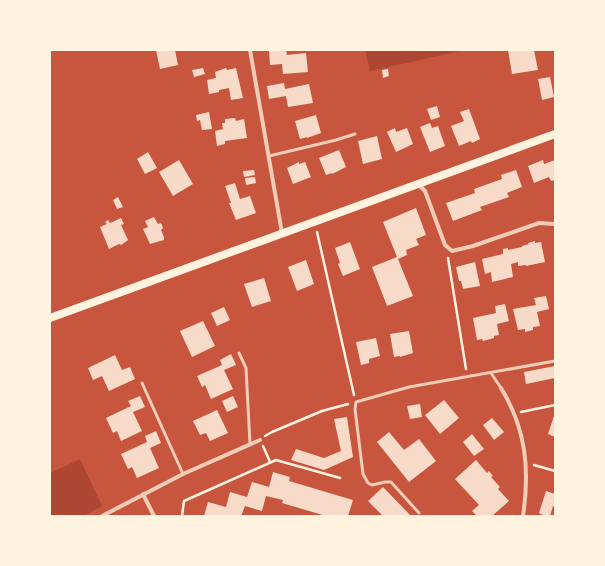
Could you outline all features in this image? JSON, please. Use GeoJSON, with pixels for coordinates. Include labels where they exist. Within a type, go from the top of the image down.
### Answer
{"type":"FeatureCollection","features":[{"type":"Feature","properties":{"kind":"main road"},"geometry":{"type":"LineString","coordinates":[[50,318],[555,134]]}},
{"type":"Feature","properties":{"kind":"street"},"geometry":{"type":"LineString","coordinates":[[250,50],[282,234]]}},
{"type":"Feature","properties":{"kind":"street"},"geometry":{"type":"LineString","coordinates":[[418,184],[425,191],[445,245],[452,251],[465,249],[539,223],[555,224]]}},
{"type":"Feature","properties":{"kind":"street"},"geometry":{"type":"LineString","coordinates":[[501,388],[514,413],[523,444],[526,463],[523,516]]}},
{"type":"Feature","properties":{"kind":"street"},"geometry":{"type":"LineString","coordinates":[[102,516],[183,474],[260,440]]}},
{"type":"Feature","properties":{"kind":"street"},"geometry":{"type":"LineString","coordinates":[[143,494],[154,516]]}},
{"type":"Feature","properties":{"kind":"lane"},"geometry":{"type":"LineString","coordinates":[[269,156],[355,134]]}},
{"type":"Feature","properties":{"kind":"lane"},"geometry":{"type":"LineString","coordinates":[[239,353],[246,368],[250,444]]}},
{"type":"Feature","properties":{"kind":"lane"},"geometry":{"type":"LineString","coordinates":[[419,513],[391,482],[372,485],[368,483],[363,474],[355,410],[356,402],[395,390],[491,374],[555,361]]}},
{"type":"Feature","properties":{"kind":"lane"},"geometry":{"type":"LineString","coordinates":[[491,374],[501,388]]}},
{"type":"Feature","properties":{"kind":"lane"},"geometry":{"type":"LineString","coordinates":[[142,383],[183,474]]}},
{"type":"Feature","properties":{"kind":"path"},"geometry":{"type":"LineString","coordinates":[[270,462],[260,440],[272,432],[322,411],[356,402],[314,222]]}},
{"type":"Feature","properties":{"kind":"path"},"geometry":{"type":"LineString","coordinates":[[452,251],[447,257],[467,378]]}},
{"type":"Feature","properties":{"kind":"path"},"geometry":{"type":"LineString","coordinates":[[514,413],[555,405]]}},
{"type":"Feature","properties":{"kind":"path"},"geometry":{"type":"LineString","coordinates":[[182,516],[184,501],[276,460],[340,478]]}},
{"type":"Feature","properties":{"kind":"path"},"geometry":{"type":"LineString","coordinates":[[526,463],[555,471]]}},
{"type":"Feature","properties":{"kind":"shaded area"},"geometry":{"type":"Polygon","coordinates":[[[365,50],[465,50],[370,71],[365,50]]]}},
{"type":"Feature","properties":{"kind":"shaded area"},"geometry":{"type":"Polygon","coordinates":[[[80,459],[102,506],[84,516],[50,516],[50,473],[80,459]]]}},
{"type":"Feature","properties":{"kind":"building"},"geometry":{"type":"Polygon","coordinates":[[[156,50],[175,50],[178,65],[160,69],[156,50]]]}},
{"type":"Feature","properties":{"kind":"building"},"geometry":{"type":"Polygon","coordinates":[[[286,50],[287,55],[306,53],[308,72],[283,74],[282,64],[270,65],[269,51],[286,50]]]}},
{"type":"Feature","properties":{"kind":"building"},"geometry":{"type":"Polygon","coordinates":[[[508,50],[534,50],[538,70],[512,74],[508,50]]]}},
{"type":"Feature","properties":{"kind":"building"},"geometry":{"type":"Polygon","coordinates":[[[203,68],[205,74],[194,77],[192,70],[203,68]]]}},
{"type":"Feature","properties":{"kind":"building"},"geometry":{"type":"Polygon","coordinates":[[[226,68],[227,70],[236,68],[243,98],[231,100],[229,88],[209,94],[207,80],[216,78],[215,72],[226,68]]]}},
{"type":"Feature","properties":{"kind":"building"},"geometry":{"type":"Polygon","coordinates":[[[388,69],[389,76],[383,78],[382,70],[388,69]]]}},
{"type":"Feature","properties":{"kind":"building"},"geometry":{"type":"Polygon","coordinates":[[[550,77],[554,97],[542,100],[538,79],[550,77]]]}},
{"type":"Feature","properties":{"kind":"building"},"geometry":{"type":"Polygon","coordinates":[[[284,83],[285,89],[309,84],[313,103],[288,107],[286,96],[269,99],[267,86],[284,83]]]}},
{"type":"Feature","properties":{"kind":"building"},"geometry":{"type":"Polygon","coordinates":[[[437,106],[440,117],[431,120],[427,109],[437,106]]]}},
{"type":"Feature","properties":{"kind":"building"},"geometry":{"type":"Polygon","coordinates":[[[469,109],[480,139],[472,143],[471,141],[459,146],[451,126],[464,121],[460,112],[469,109]]]}},
{"type":"Feature","properties":{"kind":"building"},"geometry":{"type":"Polygon","coordinates":[[[209,112],[212,129],[202,130],[200,120],[197,121],[196,115],[209,112]]]}},
{"type":"Feature","properties":{"kind":"building"},"geometry":{"type":"Polygon","coordinates":[[[316,115],[321,133],[300,139],[295,121],[316,115]]]}},
{"type":"Feature","properties":{"kind":"building"},"geometry":{"type":"Polygon","coordinates":[[[235,118],[236,121],[244,119],[247,138],[225,141],[225,144],[217,146],[215,131],[223,129],[222,123],[225,123],[225,119],[235,118]]]}},
{"type":"Feature","properties":{"kind":"building"},"geometry":{"type":"Polygon","coordinates":[[[430,123],[432,128],[438,126],[445,146],[430,152],[420,127],[430,123]]]}},
{"type":"Feature","properties":{"kind":"building"},"geometry":{"type":"Polygon","coordinates":[[[395,128],[396,132],[407,128],[413,144],[396,152],[387,132],[395,128]]]}},
{"type":"Feature","properties":{"kind":"building"},"geometry":{"type":"Polygon","coordinates":[[[377,136],[382,159],[363,164],[358,141],[377,136]]]}},
{"type":"Feature","properties":{"kind":"building"},"geometry":{"type":"Polygon","coordinates":[[[339,150],[346,167],[332,174],[326,175],[319,158],[339,150]]]}},
{"type":"Feature","properties":{"kind":"building"},"geometry":{"type":"Polygon","coordinates":[[[148,152],[157,168],[145,174],[137,159],[148,152]]]}},
{"type":"Feature","properties":{"kind":"building"},"geometry":{"type":"Polygon","coordinates":[[[179,160],[193,184],[173,196],[159,172],[179,160]]]}},
{"type":"Feature","properties":{"kind":"building"},"geometry":{"type":"Polygon","coordinates":[[[543,160],[544,164],[555,160],[555,180],[551,181],[549,177],[534,183],[528,166],[543,160]]]}},
{"type":"Feature","properties":{"kind":"building"},"geometry":{"type":"Polygon","coordinates":[[[299,162],[299,164],[305,162],[311,177],[293,184],[287,168],[299,162]]]}},
{"type":"Feature","properties":{"kind":"building"},"geometry":{"type":"Polygon","coordinates":[[[254,170],[255,175],[244,177],[243,171],[254,170]]]}},
{"type":"Feature","properties":{"kind":"building"},"geometry":{"type":"Polygon","coordinates":[[[516,170],[522,187],[507,193],[509,197],[480,207],[482,210],[453,221],[446,203],[475,193],[474,189],[502,179],[501,175],[516,170]]]}},
{"type":"Feature","properties":{"kind":"building"},"geometry":{"type":"Polygon","coordinates":[[[255,177],[256,183],[246,185],[245,178],[255,177]]]}},
{"type":"Feature","properties":{"kind":"building"},"geometry":{"type":"Polygon","coordinates":[[[235,183],[240,199],[250,196],[256,213],[236,220],[229,203],[231,203],[225,186],[235,183]]]}},
{"type":"Feature","properties":{"kind":"building"},"geometry":{"type":"Polygon","coordinates":[[[118,197],[123,207],[117,209],[113,200],[118,197]]]}},
{"type":"Feature","properties":{"kind":"building"},"geometry":{"type":"Polygon","coordinates":[[[416,208],[426,235],[416,239],[419,245],[406,250],[407,255],[398,259],[413,296],[387,306],[372,267],[397,257],[383,222],[416,208]]]}},
{"type":"Feature","properties":{"kind":"building"},"geometry":{"type":"Polygon","coordinates":[[[154,217],[158,224],[161,223],[163,228],[161,230],[164,240],[150,244],[143,229],[148,227],[145,221],[154,217]]]}},
{"type":"Feature","properties":{"kind":"building"},"geometry":{"type":"Polygon","coordinates":[[[121,218],[124,224],[121,225],[128,240],[121,245],[119,244],[109,249],[100,227],[107,224],[105,222],[108,220],[110,223],[121,218]]]}},
{"type":"Feature","properties":{"kind":"building"},"geometry":{"type":"Polygon","coordinates":[[[535,241],[535,243],[541,242],[545,262],[526,266],[518,266],[518,262],[511,264],[513,277],[492,282],[491,272],[485,274],[482,259],[503,254],[503,249],[508,248],[508,250],[522,247],[535,241]]]}},
{"type":"Feature","properties":{"kind":"building"},"geometry":{"type":"Polygon","coordinates":[[[350,242],[360,269],[343,276],[338,264],[340,263],[335,248],[350,242]]]}},
{"type":"Feature","properties":{"kind":"building"},"geometry":{"type":"Polygon","coordinates":[[[306,260],[314,284],[297,291],[288,267],[306,260]]]}},
{"type":"Feature","properties":{"kind":"building"},"geometry":{"type":"Polygon","coordinates":[[[475,262],[480,286],[463,289],[461,281],[459,281],[456,267],[475,262]]]}},
{"type":"Feature","properties":{"kind":"building"},"geometry":{"type":"Polygon","coordinates":[[[264,278],[271,301],[252,307],[244,284],[264,278]]]}},
{"type":"Feature","properties":{"kind":"building"},"geometry":{"type":"Polygon","coordinates":[[[546,296],[549,309],[537,312],[540,326],[533,327],[533,330],[525,332],[525,329],[518,330],[513,309],[536,305],[534,298],[546,296]]]}},
{"type":"Feature","properties":{"kind":"building"},"geometry":{"type":"Polygon","coordinates":[[[505,304],[509,321],[497,324],[499,335],[483,341],[482,339],[477,340],[473,318],[496,313],[495,306],[505,304]]]}},
{"type":"Feature","properties":{"kind":"building"},"geometry":{"type":"Polygon","coordinates":[[[224,307],[230,320],[217,326],[211,313],[224,307]]]}},
{"type":"Feature","properties":{"kind":"building"},"geometry":{"type":"Polygon","coordinates":[[[203,321],[215,346],[192,357],[180,331],[203,321]]]}},
{"type":"Feature","properties":{"kind":"building"},"geometry":{"type":"Polygon","coordinates":[[[409,331],[413,353],[400,357],[394,357],[390,334],[409,331]]]}},
{"type":"Feature","properties":{"kind":"building"},"geometry":{"type":"Polygon","coordinates":[[[376,338],[380,356],[369,359],[369,363],[361,365],[356,342],[376,338]]]}},
{"type":"Feature","properties":{"kind":"building"},"geometry":{"type":"Polygon","coordinates":[[[231,354],[236,365],[224,370],[233,389],[211,399],[205,385],[202,387],[197,376],[222,365],[220,360],[231,354]]]}},
{"type":"Feature","properties":{"kind":"building"},"geometry":{"type":"Polygon","coordinates":[[[115,355],[122,370],[130,367],[135,379],[109,391],[102,376],[93,380],[88,368],[115,355]]]}},
{"type":"Feature","properties":{"kind":"building"},"geometry":{"type":"Polygon","coordinates":[[[555,366],[555,378],[526,384],[524,372],[555,366]]]}},
{"type":"Feature","properties":{"kind":"building"},"geometry":{"type":"Polygon","coordinates":[[[140,396],[145,407],[133,412],[142,431],[121,441],[117,431],[113,433],[106,418],[131,406],[128,401],[140,396]]]}},
{"type":"Feature","properties":{"kind":"building"},"geometry":{"type":"Polygon","coordinates":[[[233,396],[238,407],[227,412],[222,401],[233,396]]]}},
{"type":"Feature","properties":{"kind":"building"},"geometry":{"type":"Polygon","coordinates":[[[444,400],[459,418],[440,434],[425,415],[444,400]]]}},
{"type":"Feature","properties":{"kind":"building"},"geometry":{"type":"Polygon","coordinates":[[[420,404],[422,417],[410,419],[407,406],[420,404]]]}},
{"type":"Feature","properties":{"kind":"building"},"geometry":{"type":"Polygon","coordinates":[[[217,410],[228,433],[210,441],[206,433],[200,435],[193,421],[217,410]]]}},
{"type":"Feature","properties":{"kind":"building"},"geometry":{"type":"Polygon","coordinates":[[[555,413],[555,437],[548,434],[555,413]]]}},
{"type":"Feature","properties":{"kind":"building"},"geometry":{"type":"Polygon","coordinates":[[[347,417],[353,457],[324,470],[291,460],[296,449],[324,458],[341,451],[334,419],[347,417]]]}},
{"type":"Feature","properties":{"kind":"building"},"geometry":{"type":"Polygon","coordinates":[[[492,418],[504,432],[494,440],[483,425],[492,418]]]}},
{"type":"Feature","properties":{"kind":"building"},"geometry":{"type":"Polygon","coordinates":[[[156,431],[161,443],[150,448],[159,468],[137,478],[132,467],[128,469],[121,454],[147,442],[145,436],[156,431]]]}},
{"type":"Feature","properties":{"kind":"building"},"geometry":{"type":"Polygon","coordinates":[[[389,432],[404,450],[419,439],[436,461],[409,482],[377,442],[389,432]]]}},
{"type":"Feature","properties":{"kind":"building"},"geometry":{"type":"Polygon","coordinates":[[[472,434],[484,449],[474,456],[463,442],[472,434]]]}},
{"type":"Feature","properties":{"kind":"building"},"geometry":{"type":"Polygon","coordinates":[[[476,460],[487,473],[489,471],[493,476],[491,477],[500,487],[498,489],[509,501],[492,516],[477,516],[472,511],[479,505],[455,479],[476,460]]]}},
{"type":"Feature","properties":{"kind":"building"},"geometry":{"type":"Polygon","coordinates":[[[273,472],[290,477],[289,481],[353,500],[348,516],[326,516],[282,503],[283,500],[266,496],[262,511],[245,506],[241,516],[204,516],[208,502],[226,507],[230,492],[247,497],[252,482],[269,487],[273,472]]]}},
{"type":"Feature","properties":{"kind":"building"},"geometry":{"type":"Polygon","coordinates":[[[383,487],[411,516],[383,516],[368,501],[383,487]]]}},
{"type":"Feature","properties":{"kind":"building"},"geometry":{"type":"Polygon","coordinates":[[[546,491],[555,494],[555,507],[553,506],[550,516],[542,516],[543,515],[539,513],[546,491]]]}}]}
